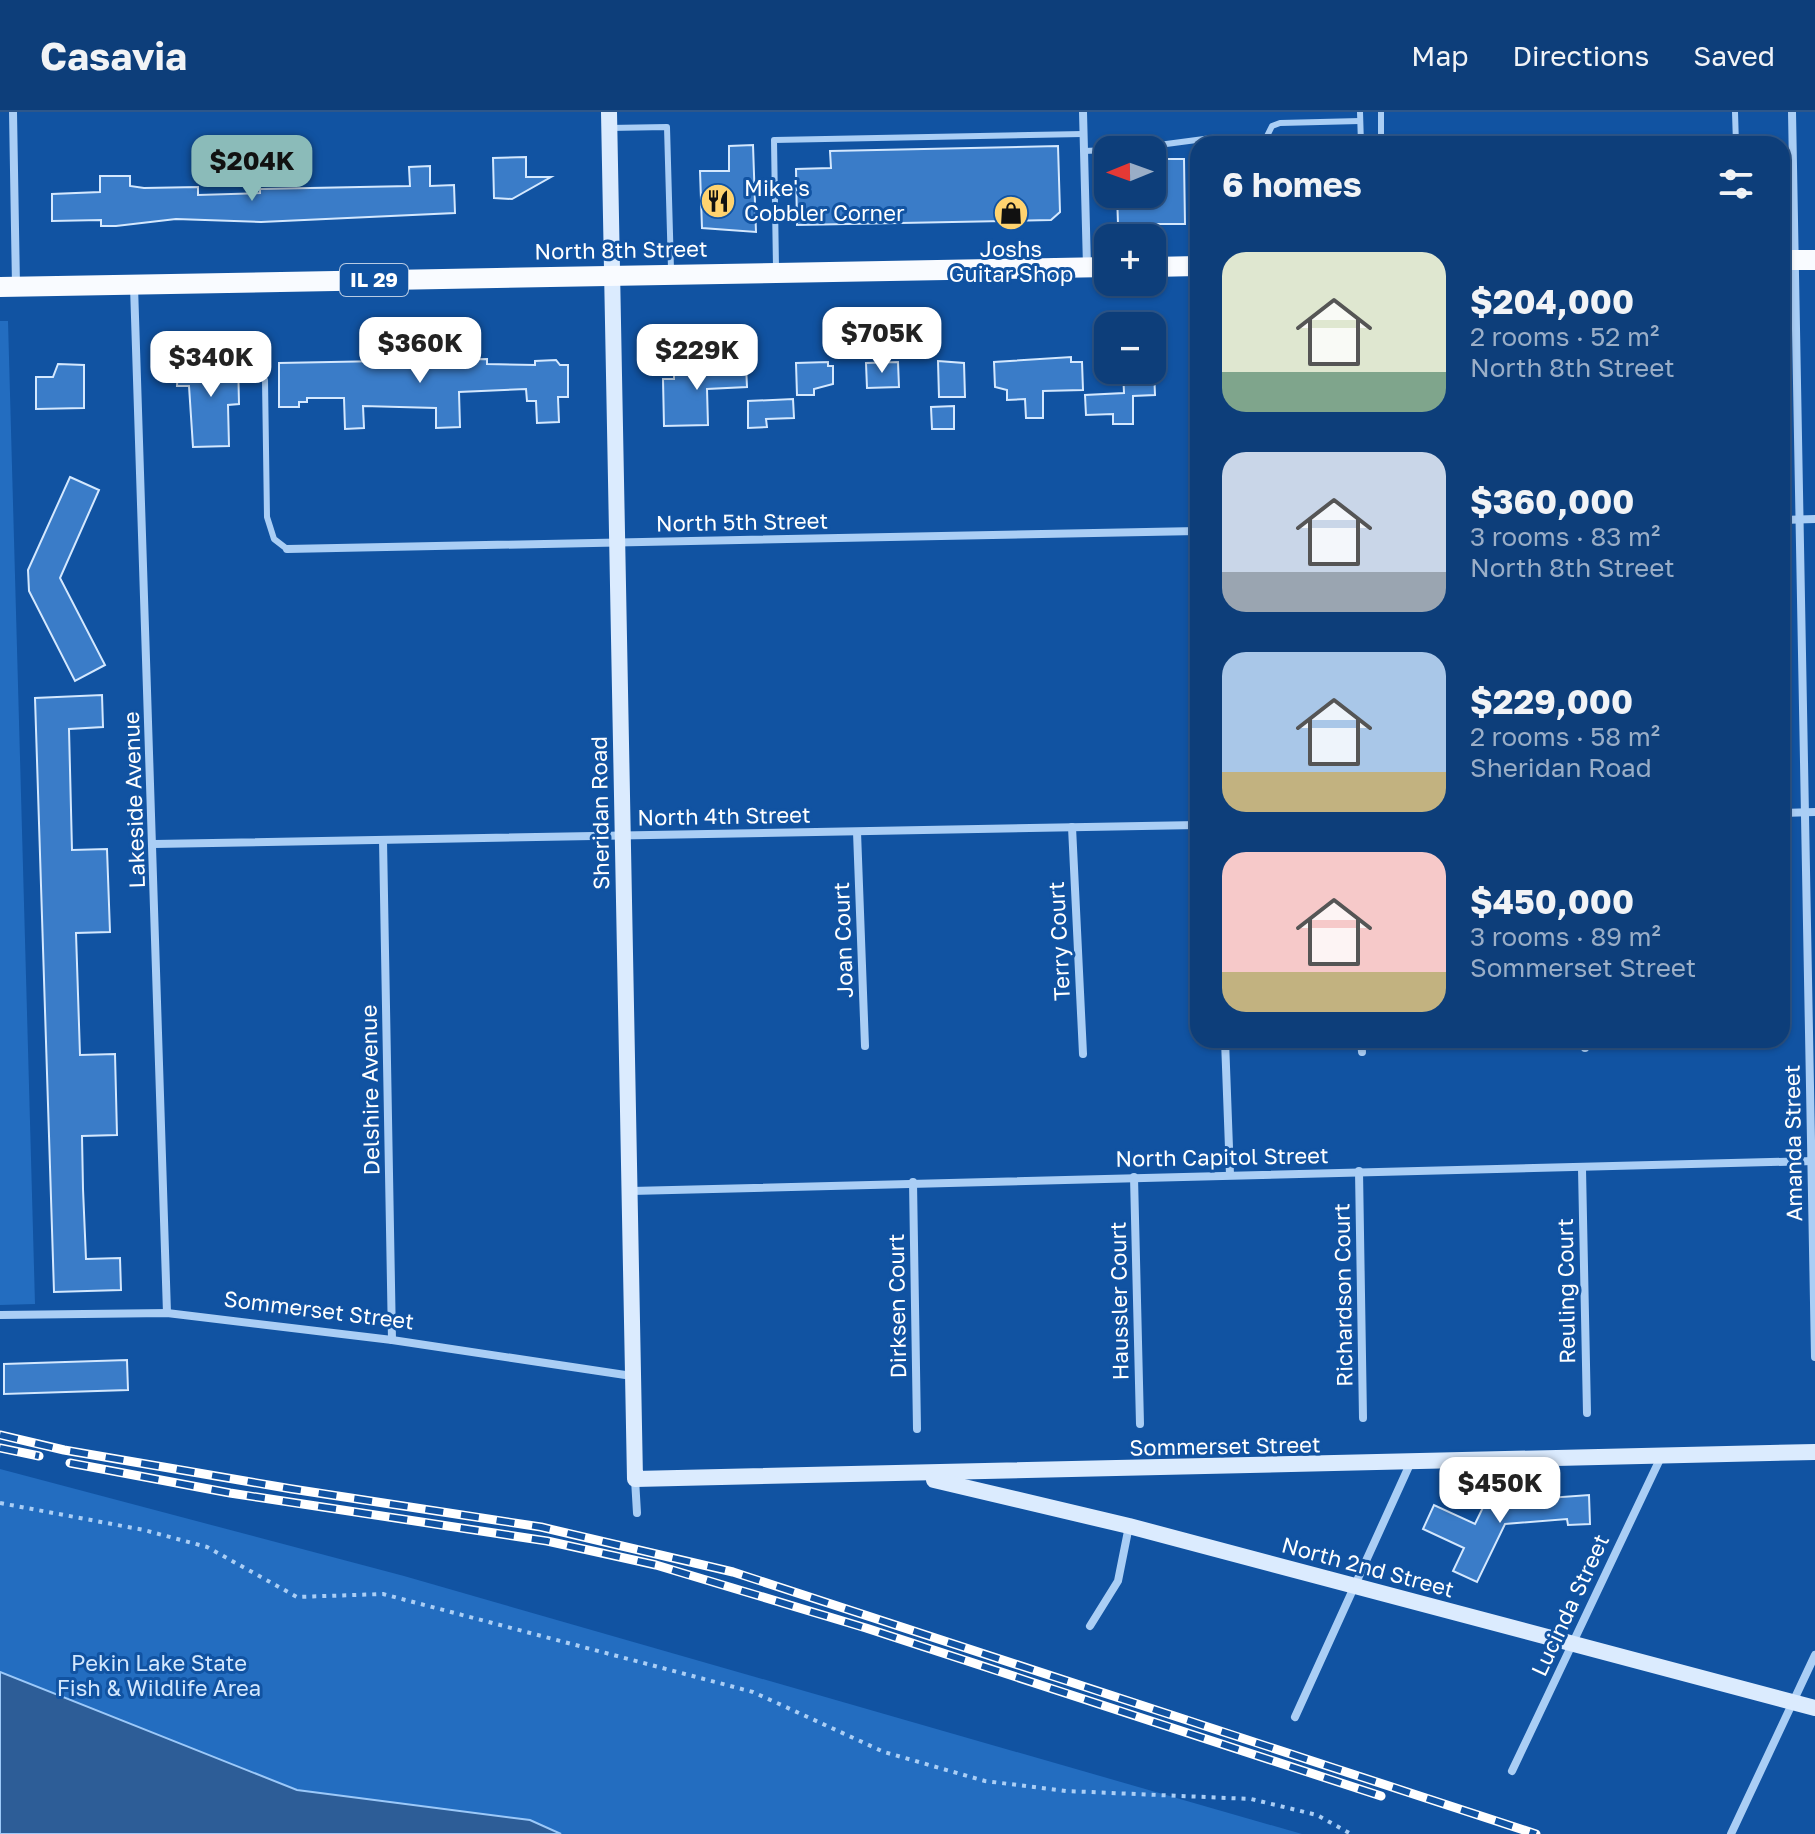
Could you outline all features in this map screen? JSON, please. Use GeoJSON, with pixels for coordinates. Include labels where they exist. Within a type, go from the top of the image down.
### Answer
{"type":"FeatureCollection","features":[{"type":"Feature","properties":{"kind":"main road","name":"Sheridan Road"},"geometry":{"type":"LineString","coordinates":[[609,120],[635,1479]]}},
{"type":"Feature","properties":{"kind":"main road"},"geometry":{"type":"LineString","coordinates":[[1166,267],[1190,266]]}},
{"type":"Feature","properties":{"kind":"main road","name":"North 8th Street"},"geometry":{"type":"LineString","coordinates":[[134,286],[613,274],[1094,268]]}},
{"type":"Feature","properties":{"kind":"main road","name":"IL 29"},"geometry":{"type":"LineString","coordinates":[[8,287],[134,286]]}},
{"type":"Feature","properties":{"kind":"main road","name":"Sommerset Street"},"geometry":{"type":"LineString","coordinates":[[635,1479],[1410,1464],[1815,1452]]}},
{"type":"Feature","properties":{"kind":"main road","name":"North 2nd Street"},"geometry":{"type":"LineString","coordinates":[[908,1474],[1129,1526],[1815,1708]]}},
{"type":"Feature","properties":{"kind":"street"},"geometry":{"type":"LineString","coordinates":[[8,287],[13,112]]}},
{"type":"Feature","properties":{"kind":"street"},"geometry":{"type":"LineString","coordinates":[[1083,112],[1087,268]]}},
{"type":"Feature","properties":{"kind":"street","name":"Amanda Street"},"geometry":{"type":"LineString","coordinates":[[1792,112],[1815,1357]]}},
{"type":"Feature","properties":{"kind":"street","name":"Lakeside Avenue"},"geometry":{"type":"LineString","coordinates":[[134,286],[167,1313]]}},
{"type":"Feature","properties":{"kind":"street"},"geometry":{"type":"LineString","coordinates":[[1790,520],[1815,519]]}},
{"type":"Feature","properties":{"kind":"street","name":"North 5th Street"},"geometry":{"type":"LineString","coordinates":[[287,549],[1190,531]]}},
{"type":"Feature","properties":{"kind":"street"},"geometry":{"type":"LineString","coordinates":[[1790,813],[1815,812]]}},
{"type":"Feature","properties":{"kind":"street","name":"North 4th Street"},"geometry":{"type":"LineString","coordinates":[[154,844],[1190,825]]}},
{"type":"Feature","properties":{"kind":"street","name":"Terry Court"},"geometry":{"type":"LineString","coordinates":[[1072,827],[1083,1054]]}},
{"type":"Feature","properties":{"kind":"street","name":"Joan Court"},"geometry":{"type":"LineString","coordinates":[[857,832],[865,1046]]}},
{"type":"Feature","properties":{"kind":"street","name":"Delshire Avenue"},"geometry":{"type":"LineString","coordinates":[[383,840],[392,1340]]}},
{"type":"Feature","properties":{"kind":"street"},"geometry":{"type":"LineString","coordinates":[[1225,1048],[1230,1175]]}},
{"type":"Feature","properties":{"kind":"street"},"geometry":{"type":"LineString","coordinates":[[1362,1048],[1362,1052]]}},
{"type":"Feature","properties":{"kind":"street","name":"North Capitol Street"},"geometry":{"type":"LineString","coordinates":[[631,1191],[1813,1161]]}},
{"type":"Feature","properties":{"kind":"street","name":"Reuling Court"},"geometry":{"type":"LineString","coordinates":[[1582,1169],[1587,1413]]}},
{"type":"Feature","properties":{"kind":"street","name":"Richardson Court"},"geometry":{"type":"LineString","coordinates":[[1359,1171],[1363,1418]]}},
{"type":"Feature","properties":{"kind":"street","name":"Haussler Court"},"geometry":{"type":"LineString","coordinates":[[1134,1177],[1140,1424]]}},
{"type":"Feature","properties":{"kind":"street","name":"Dirksen Court"},"geometry":{"type":"LineString","coordinates":[[913,1182],[917,1429]]}},
{"type":"Feature","properties":{"kind":"street","name":"Sommerset Street"},"geometry":{"type":"LineString","coordinates":[[0,1315],[167,1313],[392,1340],[632,1376]]}},
{"type":"Feature","properties":{"kind":"street","name":"Lucinda Street"},"geometry":{"type":"LineString","coordinates":[[1512,1771],[1661,1456]]}},
{"type":"Feature","properties":{"kind":"street"},"geometry":{"type":"LineString","coordinates":[[1295,1717],[1410,1464]]}},
{"type":"Feature","properties":{"kind":"street","name":"Sheridan Road"},"geometry":{"type":"LineString","coordinates":[[635,1479],[637,1513]]}},
{"type":"Feature","properties":{"kind":"street"},"geometry":{"type":"LineString","coordinates":[[1090,1626],[1118,1581],[1129,1526]]}},
{"type":"Feature","properties":{"kind":"street"},"geometry":{"type":"LineString","coordinates":[[1731,1834],[1815,1655]]}},
{"type":"Feature","properties":{"kind":"lane"},"geometry":{"type":"LineString","coordinates":[[1360,112],[1361,136]]}},
{"type":"Feature","properties":{"kind":"lane"},"geometry":{"type":"LineString","coordinates":[[1381,112],[1381,136]]}},
{"type":"Feature","properties":{"kind":"lane"},"geometry":{"type":"LineString","coordinates":[[1735,112],[1736,136]]}},
{"type":"Feature","properties":{"kind":"lane"},"geometry":{"type":"LineString","coordinates":[[609,120],[667,127],[671,273]]}},
{"type":"Feature","properties":{"kind":"lane"},"geometry":{"type":"LineString","coordinates":[[1267,136],[1272,126],[1280,123],[1360,121]]}},
{"type":"Feature","properties":{"kind":"lane"},"geometry":{"type":"LineString","coordinates":[[776,272],[774,140],[1083,134]]}},
{"type":"Feature","properties":{"kind":"lane"},"geometry":{"type":"LineString","coordinates":[[1166,142],[1190,138]]}},
{"type":"Feature","properties":{"kind":"lane"},"geometry":{"type":"LineString","coordinates":[[1084,151],[1094,151]]}},
{"type":"Feature","properties":{"kind":"lane"},"geometry":{"type":"LineString","coordinates":[[265,380],[269,531],[287,549]]}},
{"type":"Feature","properties":{"kind":"path"},"geometry":{"type":"LineString","coordinates":[[0,1503],[144,1530],[207,1547],[297,1597],[383,1594],[753,1692],[884,1752],[985,1781],[1066,1791],[1251,1799],[1317,1815],[1351,1834]]}},
{"type":"Feature","properties":{"kind":"green space"},"geometry":{"type":"Polygon","coordinates":[[[0,321],[8,321],[35,1304],[0,1305],[0,321]]]}},
{"type":"Feature","properties":{"kind":"green space","name":"Pekin Lake State Fish & Wildlife Area"},"geometry":{"type":"Polygon","coordinates":[[[0,1469],[404,1576],[1302,1834],[0,1834],[0,1469]]]}},
{"type":"Feature","properties":{"kind":"shaded area"},"geometry":{"type":"Polygon","coordinates":[[[0,1672],[297,1790],[530,1820],[561,1834],[0,1834],[0,1672]]]}},
{"type":"Feature","properties":{"kind":"building"},"geometry":{"type":"Polygon","coordinates":[[[753,145],[756,232],[702,228],[700,171],[729,171],[729,146],[753,145]]]}},
{"type":"Feature","properties":{"kind":"building"},"geometry":{"type":"Polygon","coordinates":[[[1058,146],[1060,212],[1051,220],[797,225],[796,169],[831,168],[830,151],[1058,146]]]}},
{"type":"Feature","properties":{"kind":"building"},"geometry":{"type":"Polygon","coordinates":[[[526,157],[526,177],[551,177],[512,199],[494,198],[493,158],[526,157]]]}},
{"type":"Feature","properties":{"kind":"building"},"geometry":{"type":"Polygon","coordinates":[[[1166,159],[1184,159],[1185,224],[1118,224],[1117,208],[1166,208],[1166,159]]]}},
{"type":"Feature","properties":{"kind":"building"},"geometry":{"type":"Polygon","coordinates":[[[430,166],[430,186],[454,185],[455,213],[261,222],[176,219],[116,226],[101,226],[101,220],[52,221],[52,194],[100,192],[100,176],[130,176],[130,186],[144,188],[198,187],[198,195],[260,193],[260,189],[410,186],[409,167],[430,166]]]}},
{"type":"Feature","properties":{"kind":"building"},"geometry":{"type":"Polygon","coordinates":[[[1071,357],[1071,362],[1082,362],[1083,390],[1043,391],[1043,418],[1026,418],[1025,399],[1007,400],[1007,390],[995,387],[994,362],[1071,357]]]}},
{"type":"Feature","properties":{"kind":"building"},"geometry":{"type":"Polygon","coordinates":[[[487,359],[487,364],[535,365],[535,361],[556,360],[560,365],[568,365],[568,397],[558,397],[559,422],[537,423],[536,401],[527,401],[526,389],[459,392],[460,427],[436,428],[436,408],[363,406],[364,428],[345,429],[344,398],[307,398],[307,402],[299,402],[299,407],[279,407],[279,363],[487,359]]]}},
{"type":"Feature","properties":{"kind":"building"},"geometry":{"type":"Polygon","coordinates":[[[238,360],[239,404],[228,405],[229,446],[193,447],[189,386],[177,386],[178,368],[190,368],[190,361],[238,360]]]}},
{"type":"Feature","properties":{"kind":"building"},"geometry":{"type":"Polygon","coordinates":[[[938,361],[964,363],[965,397],[939,397],[938,361]]]}},
{"type":"Feature","properties":{"kind":"building"},"geometry":{"type":"Polygon","coordinates":[[[828,362],[828,366],[833,366],[833,384],[814,389],[814,395],[797,395],[796,363],[828,362]]]}},
{"type":"Feature","properties":{"kind":"building"},"geometry":{"type":"Polygon","coordinates":[[[898,362],[899,387],[867,388],[866,363],[898,362]]]}},
{"type":"Feature","properties":{"kind":"building"},"geometry":{"type":"Polygon","coordinates":[[[58,364],[84,365],[84,408],[36,409],[36,377],[53,377],[58,364]]]}},
{"type":"Feature","properties":{"kind":"building"},"geometry":{"type":"Polygon","coordinates":[[[746,365],[747,387],[707,389],[708,425],[664,426],[663,379],[674,379],[674,366],[746,365]]]}},
{"type":"Feature","properties":{"kind":"building"},"geometry":{"type":"Polygon","coordinates":[[[1124,384],[1155,384],[1155,395],[1133,396],[1133,424],[1113,424],[1113,414],[1086,415],[1085,395],[1124,393],[1124,384]]]}},
{"type":"Feature","properties":{"kind":"building"},"geometry":{"type":"Polygon","coordinates":[[[793,399],[794,418],[766,419],[767,427],[748,428],[748,401],[793,399]]]}},
{"type":"Feature","properties":{"kind":"building"},"geometry":{"type":"Polygon","coordinates":[[[954,406],[954,429],[932,429],[931,407],[954,406]]]}},
{"type":"Feature","properties":{"kind":"building"},"geometry":{"type":"Polygon","coordinates":[[[70,477],[99,490],[60,578],[105,665],[75,681],[29,591],[28,570],[70,477]]]}},
{"type":"Feature","properties":{"kind":"building"},"geometry":{"type":"Polygon","coordinates":[[[102,695],[103,727],[69,729],[72,850],[107,849],[110,932],[76,933],[80,1055],[115,1054],[117,1135],[82,1136],[83,1189],[86,1259],[120,1258],[121,1290],[54,1292],[35,698],[102,695]]]}},
{"type":"Feature","properties":{"kind":"building"},"geometry":{"type":"Polygon","coordinates":[[[127,1360],[128,1390],[4,1394],[4,1364],[127,1360]]]}},
{"type":"Feature","properties":{"kind":"building"},"geometry":{"type":"Polygon","coordinates":[[[1490,1493],[1507,1501],[1589,1495],[1590,1524],[1568,1525],[1567,1519],[1505,1524],[1477,1582],[1453,1571],[1464,1548],[1423,1529],[1434,1505],[1475,1524],[1490,1493]]]}},
{"type":"Feature","properties":{"kind":"railway"},"geometry":{"type":"LineString","coordinates":[[0,1435],[64,1450],[292,1489],[541,1527],[733,1572],[1536,1834]]}},
{"type":"Feature","properties":{"kind":"railway"},"geometry":{"type":"LineString","coordinates":[[0,1448],[39,1456]]}},
{"type":"Feature","properties":{"kind":"railway"},"geometry":{"type":"LineString","coordinates":[[70,1463],[230,1493],[547,1541],[656,1565],[866,1628],[1381,1796]]}},
{"type":"Feature","properties":{"kind":"place","name":"Mike's Cobbler Corner"},"geometry":{"type":"Point","coordinates":[718,201]}},
{"type":"Feature","properties":{"kind":"place","name":"Joshs Guitar Shop"},"geometry":{"type":"Point","coordinates":[1011,213]}}]}
